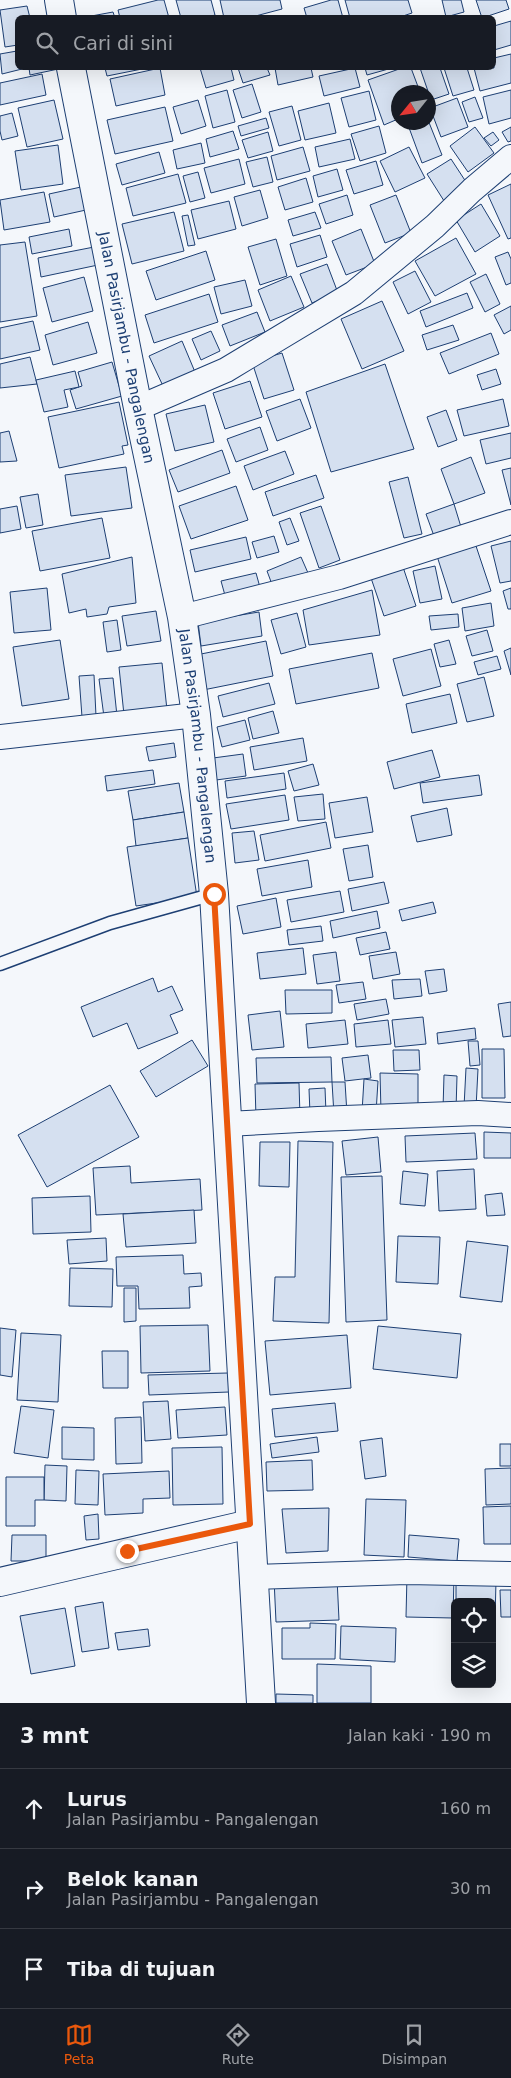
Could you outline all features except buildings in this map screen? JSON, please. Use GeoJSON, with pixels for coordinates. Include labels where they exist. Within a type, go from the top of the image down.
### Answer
{"type":"FeatureCollection","features":[{"type":"Feature","properties":{"kind":"main road"},"geometry":{"type":"LineString","coordinates":[[59,0],[62,15]]}},
{"type":"Feature","properties":{"kind":"main road","name":"Jalan Pasirjambu - Pangalengan"},"geometry":{"type":"LineString","coordinates":[[71,70],[138,408],[182,618],[196,715],[214,894],[261,1703]]}},
{"type":"Feature","properties":{"kind":"main road"},"geometry":{"type":"LineString","coordinates":[[0,1582],[250,1524]]}},
{"type":"Feature","properties":{"kind":"street"},"geometry":{"type":"LineString","coordinates":[[138,408],[226,370],[354,293],[435,226],[472,190],[511,157]]}},
{"type":"Feature","properties":{"kind":"street"},"geometry":{"type":"LineString","coordinates":[[182,618],[339,577],[511,522]]}},
{"type":"Feature","properties":{"kind":"street"},"geometry":{"type":"LineString","coordinates":[[0,737],[196,715]]}},
{"type":"Feature","properties":{"kind":"street"},"geometry":{"type":"LineString","coordinates":[[227,1124],[478,1114],[511,1116]]}},
{"type":"Feature","properties":{"kind":"street"},"geometry":{"type":"LineString","coordinates":[[253,1577],[407,1572],[511,1574]]}},
{"type":"Feature","properties":{"kind":"lane"},"geometry":{"type":"LineString","coordinates":[[0,964],[110,923],[214,894]]}},
{"type":"Feature","properties":{"kind":"route"},"geometry":{"type":"LineString","coordinates":[[127,1551],[250,1524],[214,894]]}}]}
